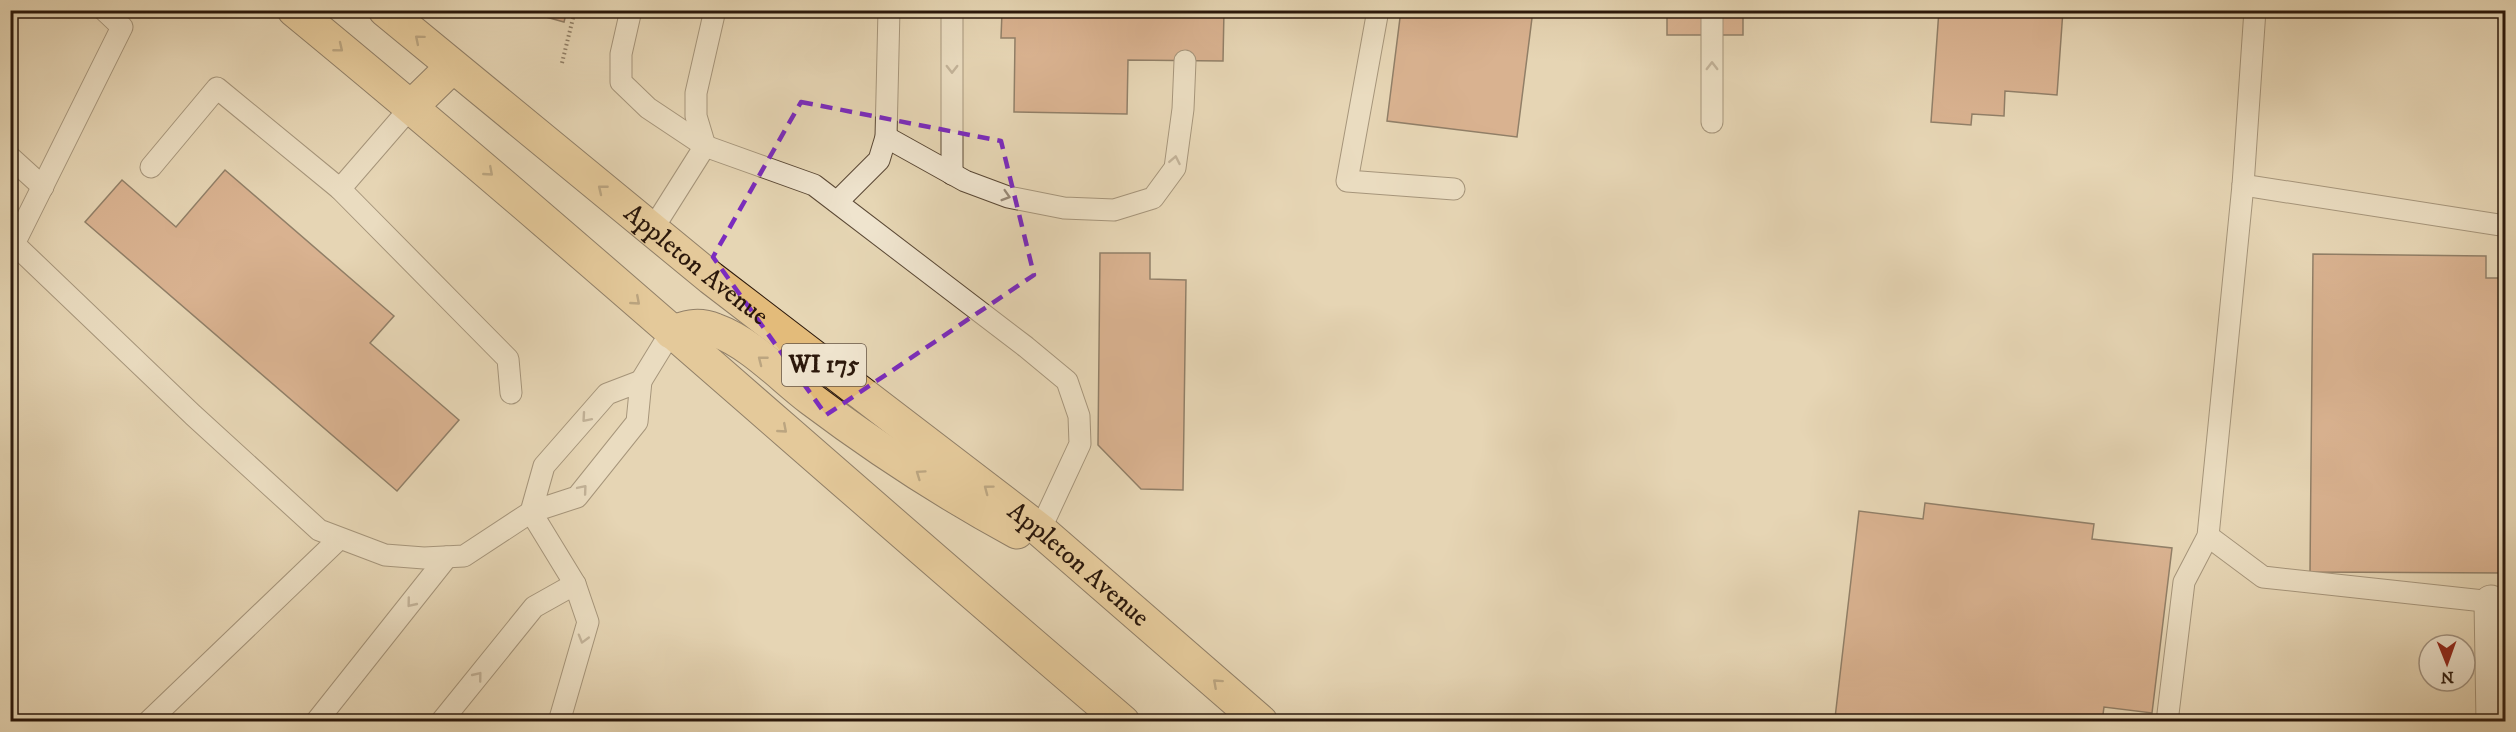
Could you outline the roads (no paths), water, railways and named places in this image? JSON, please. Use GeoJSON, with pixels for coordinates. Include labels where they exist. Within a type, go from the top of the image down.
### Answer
{"type":"FeatureCollection","features":[{"type":"Feature","properties":{"kind":"main road","name":"WI 175"},"geometry":{"type":"LineString","coordinates":[[294,10],[411,107],[1123,722]]}},
{"type":"Feature","properties":{"kind":"main road","name":"Appleton Avenue"},"geometry":{"type":"LineString","coordinates":[[385,10],[711,278],[1040,530],[1097,577],[1261,722]]}},
{"type":"Feature","properties":{"kind":"main road"},"geometry":{"type":"LineString","coordinates":[[411,107],[452,67]]}},
{"type":"Feature","properties":{"kind":"main road"},"geometry":{"type":"LineString","coordinates":[[671,332],[711,278]]}},
{"type":"Feature","properties":{"kind":"main road"},"geometry":{"type":"LineString","coordinates":[[671,332],[697,324],[717,330],[745,346],[812,399],[956,499],[1097,577]]}},
{"type":"Feature","properties":{"kind":"street"},"geometry":{"type":"LineString","coordinates":[[2493,722],[2498,603]]}},
{"type":"Feature","properties":{"kind":"lane"},"geometry":{"type":"LineString","coordinates":[[104,10],[122,27],[43,187],[12,242],[319,530],[385,555],[464,556],[531,512],[577,497],[636,422],[641,381],[671,332]]}},
{"type":"Feature","properties":{"kind":"lane"},"geometry":{"type":"LineString","coordinates":[[631,10],[621,54],[621,82],[648,108],[705,146],[814,185],[1067,381],[1079,416],[1080,444],[1040,530]]}},
{"type":"Feature","properties":{"kind":"lane"},"geometry":{"type":"LineString","coordinates":[[652,230],[705,146],[696,116],[696,93],[715,10]]}},
{"type":"Feature","properties":{"kind":"lane"},"geometry":{"type":"LineString","coordinates":[[837,202],[879,160],[886,137],[889,10]]}},
{"type":"Feature","properties":{"kind":"lane"},"geometry":{"type":"LineString","coordinates":[[952,10],[952,174]]}},
{"type":"Feature","properties":{"kind":"lane"},"geometry":{"type":"LineString","coordinates":[[1378,10],[1347,181],[1454,189]]}},
{"type":"Feature","properties":{"kind":"lane"},"geometry":{"type":"LineString","coordinates":[[1712,10],[1712,122]]}},
{"type":"Feature","properties":{"kind":"lane"},"geometry":{"type":"LineString","coordinates":[[2167,722],[2184,582],[2208,536],[2243,185],[2255,10]]}},
{"type":"Feature","properties":{"kind":"lane"},"geometry":{"type":"LineString","coordinates":[[886,137],[952,174],[1008,197],[1064,208],[1114,210],[1153,198],[1175,168],[1183,109],[1185,61]]}},
{"type":"Feature","properties":{"kind":"lane"},"geometry":{"type":"LineString","coordinates":[[151,167],[217,88],[340,189],[508,359],[511,393]]}},
{"type":"Feature","properties":{"kind":"lane"},"geometry":{"type":"LineString","coordinates":[[340,189],[411,107]]}},
{"type":"Feature","properties":{"kind":"lane"},"geometry":{"type":"LineString","coordinates":[[10,157],[43,187]]}},
{"type":"Feature","properties":{"kind":"lane"},"geometry":{"type":"LineString","coordinates":[[2243,185],[2505,226]]}},
{"type":"Feature","properties":{"kind":"lane"},"geometry":{"type":"LineString","coordinates":[[560,722],[588,622],[574,584],[531,512],[544,466],[607,394],[641,381]]}},
{"type":"Feature","properties":{"kind":"lane"},"geometry":{"type":"LineString","coordinates":[[2208,536],[2263,577],[2498,603]]}},
{"type":"Feature","properties":{"kind":"lane"},"geometry":{"type":"LineString","coordinates":[[155,720],[339,539]]}},
{"type":"Feature","properties":{"kind":"lane"},"geometry":{"type":"LineString","coordinates":[[316,722],[447,557]]}},
{"type":"Feature","properties":{"kind":"lane"},"geometry":{"type":"LineString","coordinates":[[441,722],[534,607],[574,584]]}}]}
